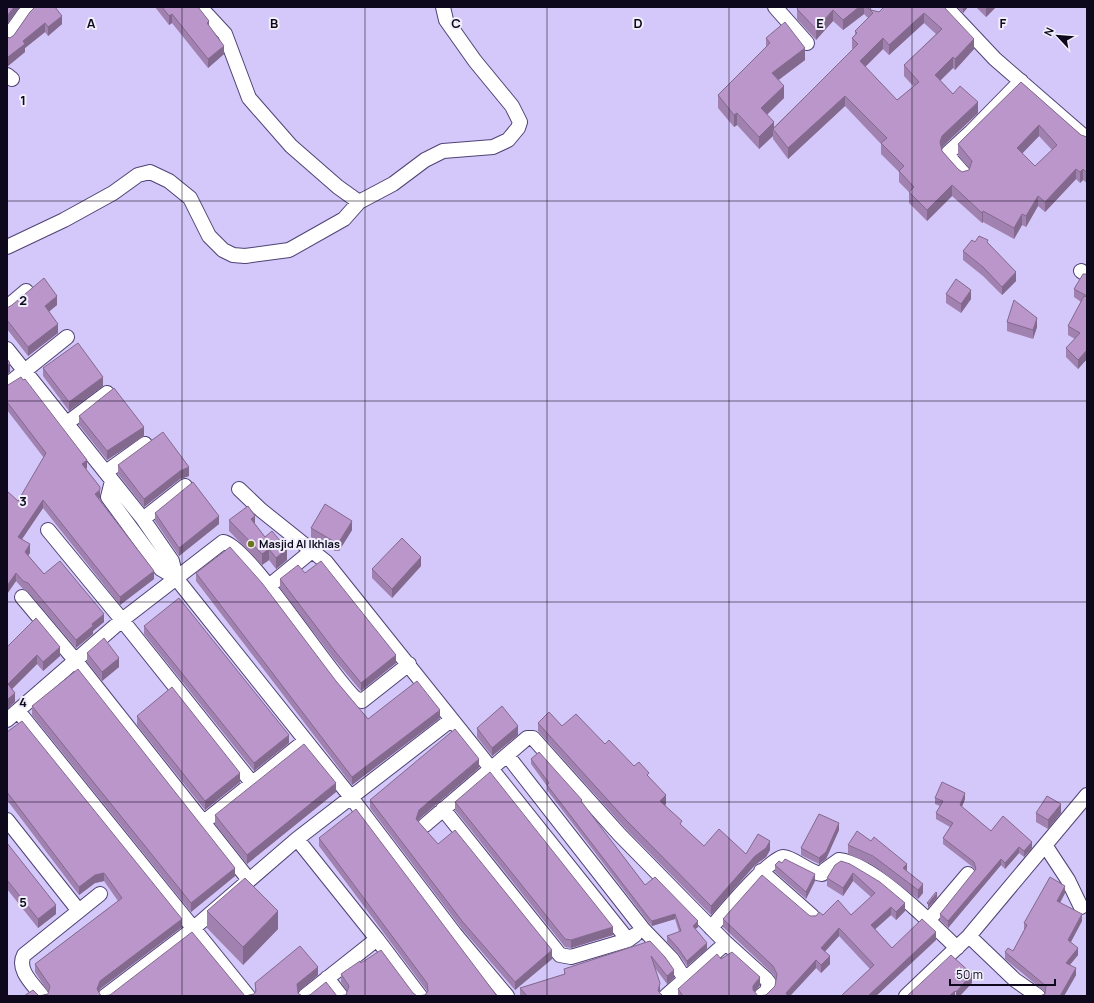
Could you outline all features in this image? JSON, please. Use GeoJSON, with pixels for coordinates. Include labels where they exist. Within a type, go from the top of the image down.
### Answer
{"type":"FeatureCollection","features":[{"type":"Feature","properties":{"kind":"street"},"geometry":{"type":"LineString","coordinates":[[7,38],[24,14],[33,7]]}},
{"type":"Feature","properties":{"kind":"street"},"geometry":{"type":"LineString","coordinates":[[200,7],[224,34],[249,98],[291,146],[338,187],[359,202]]}},
{"type":"Feature","properties":{"kind":"street"},"geometry":{"type":"LineString","coordinates":[[7,247],[64,220],[113,193],[138,174],[150,172],[169,181],[190,198],[209,236],[224,250],[234,255],[246,256],[289,250],[344,219],[359,202],[393,184],[425,160],[443,152],[493,147],[508,140],[518,128],[520,122],[512,106],[475,61],[446,20],[443,7]]}},
{"type":"Feature","properties":{"kind":"street"},"geometry":{"type":"LineString","coordinates":[[775,7],[808,43]]}},
{"type":"Feature","properties":{"kind":"street"},"geometry":{"type":"LineString","coordinates":[[946,7],[995,59],[1087,139]]}},
{"type":"Feature","properties":{"kind":"street"},"geometry":{"type":"LineString","coordinates":[[964,174],[948,156],[948,152],[971,132],[1021,81]]}},
{"type":"Feature","properties":{"kind":"street"},"geometry":{"type":"LineString","coordinates":[[7,307],[26,291]]}},
{"type":"Feature","properties":{"kind":"street"},"geometry":{"type":"LineString","coordinates":[[7,385],[67,337]]}},
{"type":"Feature","properties":{"kind":"street"},"geometry":{"type":"LineString","coordinates":[[7,349],[143,519],[172,561],[176,578]]}},
{"type":"Feature","properties":{"kind":"street"},"geometry":{"type":"LineString","coordinates":[[67,423],[107,393]]}},
{"type":"Feature","properties":{"kind":"street"},"geometry":{"type":"LineString","coordinates":[[145,444],[109,477],[108,497],[161,569],[176,578],[350,796],[455,934],[507,996]]}},
{"type":"Feature","properties":{"kind":"street"},"geometry":{"type":"LineString","coordinates":[[143,519],[185,486]]}},
{"type":"Feature","properties":{"kind":"street"},"geometry":{"type":"LineString","coordinates":[[239,489],[261,510],[313,550],[326,562],[448,712],[451,720],[628,940]]}},
{"type":"Feature","properties":{"kind":"street"},"geometry":{"type":"LineString","coordinates":[[48,530],[252,783]]}},
{"type":"Feature","properties":{"kind":"street"},"geometry":{"type":"LineString","coordinates":[[7,720],[122,620],[223,542],[234,546],[269,586],[345,687],[359,700],[362,701],[409,664]]}},
{"type":"Feature","properties":{"kind":"street"},"geometry":{"type":"LineString","coordinates":[[269,586],[313,550]]}},
{"type":"Feature","properties":{"kind":"street"},"geometry":{"type":"LineString","coordinates":[[22,597],[75,660],[249,880]]}},
{"type":"Feature","properties":{"kind":"street"},"geometry":{"type":"LineString","coordinates":[[18,710],[248,996]]}},
{"type":"Feature","properties":{"kind":"street"},"geometry":{"type":"LineString","coordinates":[[105,996],[194,928],[296,839],[350,796],[451,720]]}},
{"type":"Feature","properties":{"kind":"street"},"geometry":{"type":"LineString","coordinates":[[425,825],[492,771],[507,755],[527,738],[530,737],[536,740],[619,834],[726,943],[769,983],[767,991],[761,996]]}},
{"type":"Feature","properties":{"kind":"street"},"geometry":{"type":"LineString","coordinates":[[204,822],[305,741]]}},
{"type":"Feature","properties":{"kind":"street"},"geometry":{"type":"LineString","coordinates":[[507,755],[643,929],[672,959],[685,979]]}},
{"type":"Feature","properties":{"kind":"street"},"geometry":{"type":"LineString","coordinates":[[492,771],[521,774]]}},
{"type":"Feature","properties":{"kind":"street"},"geometry":{"type":"LineString","coordinates":[[906,996],[968,936],[1087,795]]}},
{"type":"Feature","properties":{"kind":"street"},"geometry":{"type":"LineString","coordinates":[[444,809],[560,955],[571,957],[628,940],[643,929]]}},
{"type":"Feature","properties":{"kind":"street"},"geometry":{"type":"LineString","coordinates":[[7,820],[79,911]]}},
{"type":"Feature","properties":{"kind":"street"},"geometry":{"type":"LineString","coordinates":[[296,839],[377,939],[420,996]]}},
{"type":"Feature","properties":{"kind":"street"},"geometry":{"type":"LineString","coordinates":[[1046,845],[1068,880],[1081,907]]}},
{"type":"Feature","properties":{"kind":"street"},"geometry":{"type":"LineString","coordinates":[[711,928],[761,872],[779,858],[784,857],[801,867],[822,874],[839,860],[846,861],[860,867],[902,896],[957,948]]}},
{"type":"Feature","properties":{"kind":"street"},"geometry":{"type":"LineString","coordinates":[[761,872],[812,916]]}},
{"type":"Feature","properties":{"kind":"street"},"geometry":{"type":"LineString","coordinates":[[928,921],[968,874]]}},
{"type":"Feature","properties":{"kind":"street"},"geometry":{"type":"LineString","coordinates":[[42,996],[22,968],[21,961],[29,951],[100,894]]}},
{"type":"Feature","properties":{"kind":"street"},"geometry":{"type":"LineString","coordinates":[[968,936],[1016,980],[1038,996]]}},
{"type":"Feature","properties":{"kind":"street"},"geometry":{"type":"LineString","coordinates":[[305,996],[377,939]]}},
{"type":"Feature","properties":{"kind":"street"},"geometry":{"type":"LineString","coordinates":[[667,996],[726,943]]}},
{"type":"Feature","properties":{"kind":"street"},"geometry":{"type":"LineString","coordinates":[[327,978],[341,996]]}},
{"type":"Feature","properties":{"kind":"building"},"geometry":{"type":"Polygon","coordinates":[[[7,7],[14,7],[7,16],[7,7]]]}},
{"type":"Feature","properties":{"kind":"building"},"geometry":{"type":"Polygon","coordinates":[[[35,7],[55,7],[62,16],[48,27],[45,23],[23,41],[25,44],[8,57],[7,37],[10,38],[14,35],[35,7]]]}},
{"type":"Feature","properties":{"kind":"building"},"geometry":{"type":"Polygon","coordinates":[[[162,7],[198,7],[209,21],[207,23],[224,46],[208,59],[172,14],[169,16],[162,7]]]}},
{"type":"Feature","properties":{"kind":"building"},"geometry":{"type":"Polygon","coordinates":[[[799,7],[859,7],[843,20],[833,10],[816,29],[797,9],[799,7]]]}},
{"type":"Feature","properties":{"kind":"building"},"geometry":{"type":"Polygon","coordinates":[[[867,7],[870,7],[871,10],[879,12],[884,7],[944,7],[974,39],[955,59],[953,57],[935,75],[953,94],[960,86],[978,102],[942,136],[940,142],[942,151],[962,172],[969,170],[972,161],[958,144],[1021,82],[1081,135],[1087,137],[1087,173],[1083,169],[1080,172],[1076,169],[1045,202],[1038,196],[1026,216],[1022,214],[1014,228],[983,211],[982,213],[952,185],[927,210],[909,192],[914,187],[899,171],[904,166],[881,143],[887,138],[845,96],[788,148],[773,129],[858,44],[852,38],[857,33],[855,31],[873,13],[867,7]],[[924,13],[889,45],[883,38],[860,61],[897,100],[919,82],[904,65],[942,29],[924,13]],[[1039,125],[1017,148],[1035,166],[1057,145],[1039,125]]]}},
{"type":"Feature","properties":{"kind":"building"},"geometry":{"type":"Polygon","coordinates":[[[785,22],[805,48],[772,73],[784,86],[761,108],[774,122],[759,137],[737,113],[734,115],[718,95],[770,43],[766,38],[785,22]]]}},
{"type":"Feature","properties":{"kind":"building"},"geometry":{"type":"Polygon","coordinates":[[[979,236],[988,240],[987,242],[1016,272],[1002,287],[983,267],[963,251],[972,240],[975,242],[979,236]]]}},
{"type":"Feature","properties":{"kind":"building"},"geometry":{"type":"Polygon","coordinates":[[[1083,274],[1087,274],[1087,296],[1074,289],[1083,274]]]}},
{"type":"Feature","properties":{"kind":"building"},"geometry":{"type":"Polygon","coordinates":[[[44,278],[57,296],[45,306],[58,324],[28,347],[7,320],[7,308],[44,278]]]}},
{"type":"Feature","properties":{"kind":"building"},"geometry":{"type":"Polygon","coordinates":[[[956,279],[971,290],[961,304],[946,294],[956,279]]]}},
{"type":"Feature","properties":{"kind":"building"},"geometry":{"type":"Polygon","coordinates":[[[1084,296],[1087,297],[1087,350],[1078,360],[1066,348],[1080,333],[1068,326],[1084,296]]]}},
{"type":"Feature","properties":{"kind":"building"},"geometry":{"type":"Polygon","coordinates":[[[1014,300],[1037,318],[1033,330],[1007,322],[1014,300]]]}},
{"type":"Feature","properties":{"kind":"building"},"geometry":{"type":"Polygon","coordinates":[[[78,343],[103,377],[69,402],[43,368],[78,343]]]}},
{"type":"Feature","properties":{"kind":"building"},"geometry":{"type":"Polygon","coordinates":[[[7,359],[10,363],[7,366],[7,359]]]}},
{"type":"Feature","properties":{"kind":"building"},"geometry":{"type":"Polygon","coordinates":[[[21,377],[23,380],[25,379],[87,460],[82,464],[100,487],[100,490],[95,494],[154,571],[120,597],[43,500],[18,537],[30,544],[25,552],[44,574],[60,561],[104,614],[92,624],[93,626],[76,640],[28,583],[23,581],[16,573],[7,586],[7,491],[18,501],[46,453],[7,402],[7,385],[21,377]]]}},
{"type":"Feature","properties":{"kind":"building"},"geometry":{"type":"Polygon","coordinates":[[[114,388],[144,427],[107,451],[79,416],[114,388]]]}},
{"type":"Feature","properties":{"kind":"building"},"geometry":{"type":"Polygon","coordinates":[[[163,432],[189,467],[180,471],[144,499],[118,465],[163,432]]]}},
{"type":"Feature","properties":{"kind":"building"},"geometry":{"type":"Polygon","coordinates":[[[193,482],[219,516],[179,548],[155,513],[193,482]]]}},
{"type":"Feature","properties":{"kind":"building"},"geometry":{"type":"Polygon","coordinates":[[[325,504],[352,521],[339,542],[335,542],[311,528],[325,504]]]}},
{"type":"Feature","properties":{"kind":"building"},"geometry":{"type":"Polygon","coordinates":[[[248,506],[255,516],[251,519],[265,537],[272,531],[287,549],[276,558],[269,549],[262,554],[229,520],[248,506]]]}},
{"type":"Feature","properties":{"kind":"building"},"geometry":{"type":"Polygon","coordinates":[[[402,538],[421,557],[392,589],[372,569],[402,538]]]}},
{"type":"Feature","properties":{"kind":"building"},"geometry":{"type":"Polygon","coordinates":[[[230,547],[262,583],[336,681],[368,719],[417,681],[440,710],[352,777],[196,573],[230,547]]]}},
{"type":"Feature","properties":{"kind":"building"},"geometry":{"type":"Polygon","coordinates":[[[321,561],[396,655],[361,683],[280,579],[298,565],[305,573],[321,561]]]}},
{"type":"Feature","properties":{"kind":"building"},"geometry":{"type":"Polygon","coordinates":[[[179,598],[289,735],[254,763],[144,626],[179,598]]]}},
{"type":"Feature","properties":{"kind":"building"},"geometry":{"type":"Polygon","coordinates":[[[36,618],[60,647],[43,662],[37,655],[8,684],[15,693],[7,700],[7,647],[36,618]]]}},
{"type":"Feature","properties":{"kind":"building"},"geometry":{"type":"Polygon","coordinates":[[[104,638],[119,658],[102,672],[87,653],[104,638]]]}},
{"type":"Feature","properties":{"kind":"building"},"geometry":{"type":"Polygon","coordinates":[[[78,669],[235,868],[191,903],[32,706],[78,669]]]}},
{"type":"Feature","properties":{"kind":"building"},"geometry":{"type":"Polygon","coordinates":[[[172,687],[240,773],[205,801],[137,716],[172,687]]]}},
{"type":"Feature","properties":{"kind":"building"},"geometry":{"type":"Polygon","coordinates":[[[502,706],[518,726],[492,748],[477,728],[502,706]]]}},
{"type":"Feature","properties":{"kind":"building"},"geometry":{"type":"Polygon","coordinates":[[[549,712],[562,726],[576,714],[605,744],[609,740],[634,766],[639,762],[649,773],[647,775],[666,795],[660,801],[682,821],[680,824],[704,846],[719,829],[746,854],[758,834],[770,841],[766,848],[755,856],[711,906],[625,819],[538,723],[549,712]]]}},
{"type":"Feature","properties":{"kind":"building"},"geometry":{"type":"Polygon","coordinates":[[[22,721],[182,919],[100,981],[97,989],[101,996],[39,996],[48,994],[50,986],[35,964],[122,898],[104,873],[95,875],[79,887],[7,792],[7,732],[22,721]]]}},
{"type":"Feature","properties":{"kind":"building"},"geometry":{"type":"Polygon","coordinates":[[[455,729],[479,759],[419,810],[416,819],[438,844],[455,830],[552,950],[515,982],[462,921],[370,800],[455,729]]]}},
{"type":"Feature","properties":{"kind":"building"},"geometry":{"type":"Polygon","coordinates":[[[304,744],[336,783],[247,855],[215,815],[304,744]]]}},
{"type":"Feature","properties":{"kind":"building"},"geometry":{"type":"Polygon","coordinates":[[[539,752],[582,800],[581,801],[645,885],[655,877],[698,921],[693,926],[707,943],[687,961],[667,936],[681,931],[675,914],[652,921],[649,918],[547,785],[549,783],[531,759],[539,752]]]}},
{"type":"Feature","properties":{"kind":"building"},"geometry":{"type":"Polygon","coordinates":[[[490,772],[613,927],[571,940],[565,939],[455,802],[490,772]]]}},
{"type":"Feature","properties":{"kind":"building"},"geometry":{"type":"Polygon","coordinates":[[[942,782],[965,793],[960,805],[991,831],[1003,816],[1032,842],[1024,851],[1019,847],[1005,863],[1001,859],[948,921],[940,914],[976,869],[974,862],[943,838],[953,823],[936,813],[943,801],[935,798],[942,782]]]}},
{"type":"Feature","properties":{"kind":"building"},"geometry":{"type":"Polygon","coordinates":[[[1047,796],[1061,804],[1048,820],[1036,813],[1047,796]]]}},
{"type":"Feature","properties":{"kind":"building"},"geometry":{"type":"Polygon","coordinates":[[[356,809],[497,996],[417,996],[425,995],[428,991],[427,983],[319,838],[356,809]]]}},
{"type":"Feature","properties":{"kind":"building"},"geometry":{"type":"Polygon","coordinates":[[[819,814],[839,823],[826,852],[819,858],[801,848],[819,814]]]}},
{"type":"Feature","properties":{"kind":"building"},"geometry":{"type":"Polygon","coordinates":[[[857,831],[871,841],[874,837],[907,864],[903,868],[923,884],[918,890],[873,856],[848,845],[857,831]]]}},
{"type":"Feature","properties":{"kind":"building"},"geometry":{"type":"Polygon","coordinates":[[[7,843],[56,905],[38,919],[7,880],[7,843]]]}},
{"type":"Feature","properties":{"kind":"building"},"geometry":{"type":"Polygon","coordinates":[[[785,859],[815,874],[806,892],[775,865],[779,861],[782,863],[785,859]]]}},
{"type":"Feature","properties":{"kind":"building"},"geometry":{"type":"Polygon","coordinates":[[[841,861],[850,864],[880,882],[905,903],[896,912],[891,907],[871,925],[892,948],[922,919],[936,932],[868,996],[841,996],[874,965],[839,928],[821,948],[830,956],[821,965],[816,960],[786,993],[788,996],[758,996],[766,995],[775,986],[777,974],[773,966],[723,919],[762,875],[810,916],[816,916],[819,912],[823,915],[838,900],[851,915],[875,893],[853,873],[843,888],[827,878],[835,865],[841,861]]]}},
{"type":"Feature","properties":{"kind":"building"},"geometry":{"type":"Polygon","coordinates":[[[1050,877],[1065,886],[1057,901],[1082,914],[1068,940],[1078,948],[1066,963],[1076,968],[1060,996],[1040,996],[1045,994],[1046,986],[1005,952],[1008,948],[1013,951],[1027,925],[1024,923],[1050,877]]]}},
{"type":"Feature","properties":{"kind":"building"},"geometry":{"type":"Polygon","coordinates":[[[245,878],[278,911],[243,947],[207,911],[245,878]]]}},
{"type":"Feature","properties":{"kind":"building"},"geometry":{"type":"Polygon","coordinates":[[[936,892],[937,893],[928,904],[927,903],[936,892]]]}},
{"type":"Feature","properties":{"kind":"building"},"geometry":{"type":"Polygon","coordinates":[[[192,932],[245,996],[101,996],[110,995],[192,932]]]}},
{"type":"Feature","properties":{"kind":"building"},"geometry":{"type":"Polygon","coordinates":[[[650,941],[665,957],[674,970],[667,976],[651,956],[660,983],[658,991],[663,996],[527,996],[520,988],[565,974],[564,969],[650,941]]]}},
{"type":"Feature","properties":{"kind":"building"},"geometry":{"type":"Polygon","coordinates":[[[300,946],[318,967],[297,984],[298,993],[302,996],[245,996],[254,994],[256,991],[255,983],[300,946]]]}},
{"type":"Feature","properties":{"kind":"building"},"geometry":{"type":"Polygon","coordinates":[[[381,950],[413,993],[417,996],[337,996],[346,995],[349,986],[341,974],[360,961],[361,963],[381,950]]]}},
{"type":"Feature","properties":{"kind":"building"},"geometry":{"type":"Polygon","coordinates":[[[732,952],[760,977],[753,986],[753,990],[758,996],[683,996],[678,989],[717,954],[721,959],[732,952]]]}},
{"type":"Feature","properties":{"kind":"building"},"geometry":{"type":"Polygon","coordinates":[[[951,955],[972,974],[956,992],[955,991],[949,996],[907,996],[951,955]]]}},
{"type":"Feature","properties":{"kind":"building"},"geometry":{"type":"Polygon","coordinates":[[[326,982],[337,996],[302,996],[310,995],[326,982]]]}},
{"type":"Feature","properties":{"kind":"building"},"geometry":{"type":"Polygon","coordinates":[[[33,990],[39,996],[24,996],[33,990]]]}},
{"type":"Feature","properties":{"kind":"place","name":"Masjid Al Ikhlas"},"geometry":{"type":"Point","coordinates":[251,544]}}]}
